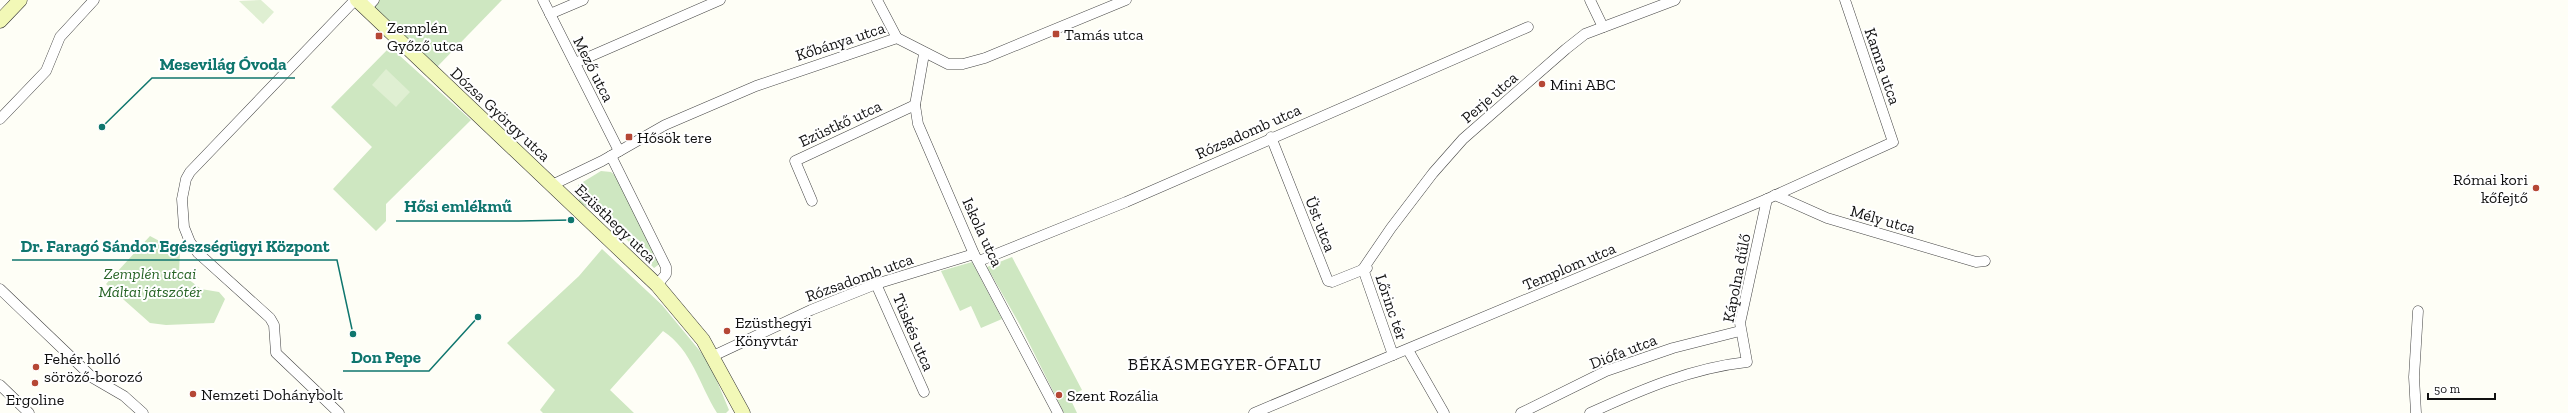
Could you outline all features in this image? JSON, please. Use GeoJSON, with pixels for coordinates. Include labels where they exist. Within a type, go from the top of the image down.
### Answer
{"type":"FeatureCollection","features":[{"type":"Feature","properties":{"kind":"street"},"geometry":{"type":"LineString","coordinates":[[0,21],[20,0]]}},
{"type":"Feature","properties":{"kind":"street"},"geometry":{"type":"LineString","coordinates":[[0,119],[46,71],[60,37],[94,0]]}},
{"type":"Feature","properties":{"kind":"street","name":"Mező utca"},"geometry":{"type":"LineString","coordinates":[[543,0],[575,63],[615,154]]}},
{"type":"Feature","properties":{"kind":"street"},"geometry":{"type":"LineString","coordinates":[[550,14],[583,0]]}},
{"type":"Feature","properties":{"kind":"street"},"geometry":{"type":"LineString","coordinates":[[575,63],[720,0]]}},
{"type":"Feature","properties":{"kind":"street"},"geometry":{"type":"LineString","coordinates":[[877,0],[897,38]]}},
{"type":"Feature","properties":{"kind":"street","name":"Kőbánya utca"},"geometry":{"type":"LineString","coordinates":[[615,154],[665,125],[756,86],[897,38],[924,54],[948,64],[963,64],[985,58],[1126,0]]}},
{"type":"Feature","properties":{"kind":"street"},"geometry":{"type":"LineString","coordinates":[[1590,0],[1603,27]]}},
{"type":"Feature","properties":{"kind":"street","name":"Perje utca"},"geometry":{"type":"LineString","coordinates":[[1365,268],[1391,228],[1433,173],[1463,139],[1585,34],[1675,0]]}},
{"type":"Feature","properties":{"kind":"street","name":"Kamra utca"},"geometry":{"type":"LineString","coordinates":[[1845,0],[1893,142]]}},
{"type":"Feature","properties":{"kind":"street"},"geometry":{"type":"LineString","coordinates":[[339,413],[276,353],[274,325],[266,314],[193,247],[184,227],[182,200],[186,179],[190,172],[363,2]]}},
{"type":"Feature","properties":{"kind":"street","name":"Dózsa György utca"},"geometry":{"type":"LineString","coordinates":[[363,2],[552,185]]}},
{"type":"Feature","properties":{"kind":"street","name":"Rózsadomb utca"},"geometry":{"type":"LineString","coordinates":[[714,356],[811,310],[876,284],[976,258],[1126,202],[1271,137],[1528,27]]}},
{"type":"Feature","properties":{"kind":"street","name":"Iskola utca"},"geometry":{"type":"LineString","coordinates":[[924,54],[915,105],[918,124],[976,258],[1058,413]]}},
{"type":"Feature","properties":{"kind":"street","name":"Ezüstkő utca"},"geometry":{"type":"LineString","coordinates":[[812,201],[795,161],[915,105]]}},
{"type":"Feature","properties":{"kind":"street","name":"Üst utca"},"geometry":{"type":"LineString","coordinates":[[1271,137],[1328,281],[1332,282],[1365,268]]}},
{"type":"Feature","properties":{"kind":"street","name":"Templom utca"},"geometry":{"type":"LineString","coordinates":[[1254,413],[1408,350],[1771,197],[1893,142]]}},
{"type":"Feature","properties":{"kind":"street"},"geometry":{"type":"LineString","coordinates":[[552,185],[615,154]]}},
{"type":"Feature","properties":{"kind":"street","name":"Ezüsthegy utca"},"geometry":{"type":"LineString","coordinates":[[615,154],[666,267],[666,274],[657,285]]}},
{"type":"Feature","properties":{"kind":"street","name":"Ezüsthegy utca"},"geometry":{"type":"LineString","coordinates":[[552,185],[657,285],[692,324],[714,356],[743,413]]}},
{"type":"Feature","properties":{"kind":"street","name":"Mély utca"},"geometry":{"type":"LineString","coordinates":[[1771,197],[1827,218],[1976,262],[1985,261]]}},
{"type":"Feature","properties":{"kind":"street","name":"Kápolna dűlő"},"geometry":{"type":"LineString","coordinates":[[1590,413],[1670,379],[1702,369],[1747,362],[1740,331],[1771,197]]}},
{"type":"Feature","properties":{"kind":"street","name":"Lőrinc tér"},"geometry":{"type":"LineString","coordinates":[[1365,268],[1393,355]]}},
{"type":"Feature","properties":{"kind":"street","name":"Tüskés utca"},"geometry":{"type":"LineString","coordinates":[[876,284],[924,392]]}},
{"type":"Feature","properties":{"kind":"street"},"geometry":{"type":"LineString","coordinates":[[0,288],[94,378],[124,396],[143,413]]}},
{"type":"Feature","properties":{"kind":"street"},"geometry":{"type":"LineString","coordinates":[[2416,413],[2414,377],[2418,312]]}},
{"type":"Feature","properties":{"kind":"street","name":"Diófa utca"},"geometry":{"type":"LineString","coordinates":[[1521,413],[1619,366],[1673,348],[1740,331]]}},
{"type":"Feature","properties":{"kind":"street"},"geometry":{"type":"LineString","coordinates":[[1408,350],[1444,413]]}},
{"type":"Feature","properties":{"kind":"street"},"geometry":{"type":"LineString","coordinates":[[0,385],[29,413]]}},
{"type":"Feature","properties":{"kind":"green space"},"geometry":{"type":"Polygon","coordinates":[[[261,0],[274,12],[263,24],[239,1],[261,0]]]}},
{"type":"Feature","properties":{"kind":"green space"},"geometry":{"type":"Polygon","coordinates":[[[375,0],[502,0],[436,68],[366,9],[375,0]]]}},
{"type":"Feature","properties":{"kind":"green space"},"geometry":{"type":"Polygon","coordinates":[[[390,47],[471,120],[386,204],[386,221],[376,231],[333,189],[372,147],[331,107],[390,47]]]}},
{"type":"Feature","properties":{"kind":"green space"},"geometry":{"type":"Polygon","coordinates":[[[386,69],[410,92],[396,107],[372,85],[386,69]]]}},
{"type":"Feature","properties":{"kind":"green space"},"geometry":{"type":"Polygon","coordinates":[[[601,171],[611,172],[618,178],[661,263],[654,268],[607,219],[579,202],[578,185],[601,171]]]}},
{"type":"Feature","properties":{"kind":"green space","name":"Zemplén utcai Máltai játszótér"},"geometry":{"type":"Polygon","coordinates":[[[150,236],[180,252],[179,272],[201,289],[219,292],[225,299],[214,323],[166,325],[150,323],[106,284],[150,236]]]}},
{"type":"Feature","properties":{"kind":"green space"},"geometry":{"type":"Polygon","coordinates":[[[602,249],[662,305],[709,362],[729,410],[726,413],[717,413],[688,358],[673,339],[663,331],[610,390],[634,413],[543,413],[540,410],[555,390],[507,343],[579,276],[602,249]]]}},
{"type":"Feature","properties":{"kind":"green space"},"geometry":{"type":"Polygon","coordinates":[[[1012,257],[1082,390],[1069,396],[1077,413],[1064,413],[1020,325],[987,267],[1012,257]]]}},
{"type":"Feature","properties":{"kind":"green space"},"geometry":{"type":"Polygon","coordinates":[[[972,262],[1002,319],[981,328],[971,306],[960,311],[941,271],[972,262]]]}},
{"type":"Feature","properties":{"kind":"place","name":"Tamás utca"},"geometry":{"type":"Point","coordinates":[1056,34]}},
{"type":"Feature","properties":{"kind":"place","name":"Zemplén Győző utca"},"geometry":{"type":"Point","coordinates":[379,36]}},
{"type":"Feature","properties":{"kind":"place","name":"Mini ABC"},"geometry":{"type":"Point","coordinates":[1542,84]}},
{"type":"Feature","properties":{"kind":"place","name":"Mesevilág Óvoda"},"geometry":{"type":"Point","coordinates":[102,127]}},
{"type":"Feature","properties":{"kind":"place","name":"Hősök tere"},"geometry":{"type":"Point","coordinates":[629,137]}},
{"type":"Feature","properties":{"kind":"place","name":"Római kori kőfejtő"},"geometry":{"type":"Point","coordinates":[2536,188]}},
{"type":"Feature","properties":{"kind":"place","name":"Hősi emlékmű"},"geometry":{"type":"Point","coordinates":[571,220]}},
{"type":"Feature","properties":{"kind":"place","name":"Don Pepe"},"geometry":{"type":"Point","coordinates":[478,317]}},
{"type":"Feature","properties":{"kind":"place","name":"Ezüsthegyi Könyvtár"},"geometry":{"type":"Point","coordinates":[727,331]}},
{"type":"Feature","properties":{"kind":"place","name":"Dr. Faragó Sándor Egészségügyi Központ"},"geometry":{"type":"Point","coordinates":[353,334]}},
{"type":"Feature","properties":{"kind":"place","name":"Fehér holló söröző-borozó"},"geometry":{"type":"Point","coordinates":[36,367]}},
{"type":"Feature","properties":{"kind":"place","name":"Ergoline"},"geometry":{"type":"Point","coordinates":[35,383]}},
{"type":"Feature","properties":{"kind":"place","name":"Nemzeti Dohánybolt"},"geometry":{"type":"Point","coordinates":[193,394]}},
{"type":"Feature","properties":{"kind":"place","name":"Szent Rozália"},"geometry":{"type":"Point","coordinates":[1059,395]}},
{"type":"Feature","properties":{"kind":"district","name":"BÉKÁSMEGYER-ÓFALU"},"geometry":{"type":"Point","coordinates":[1225,364]}}]}
